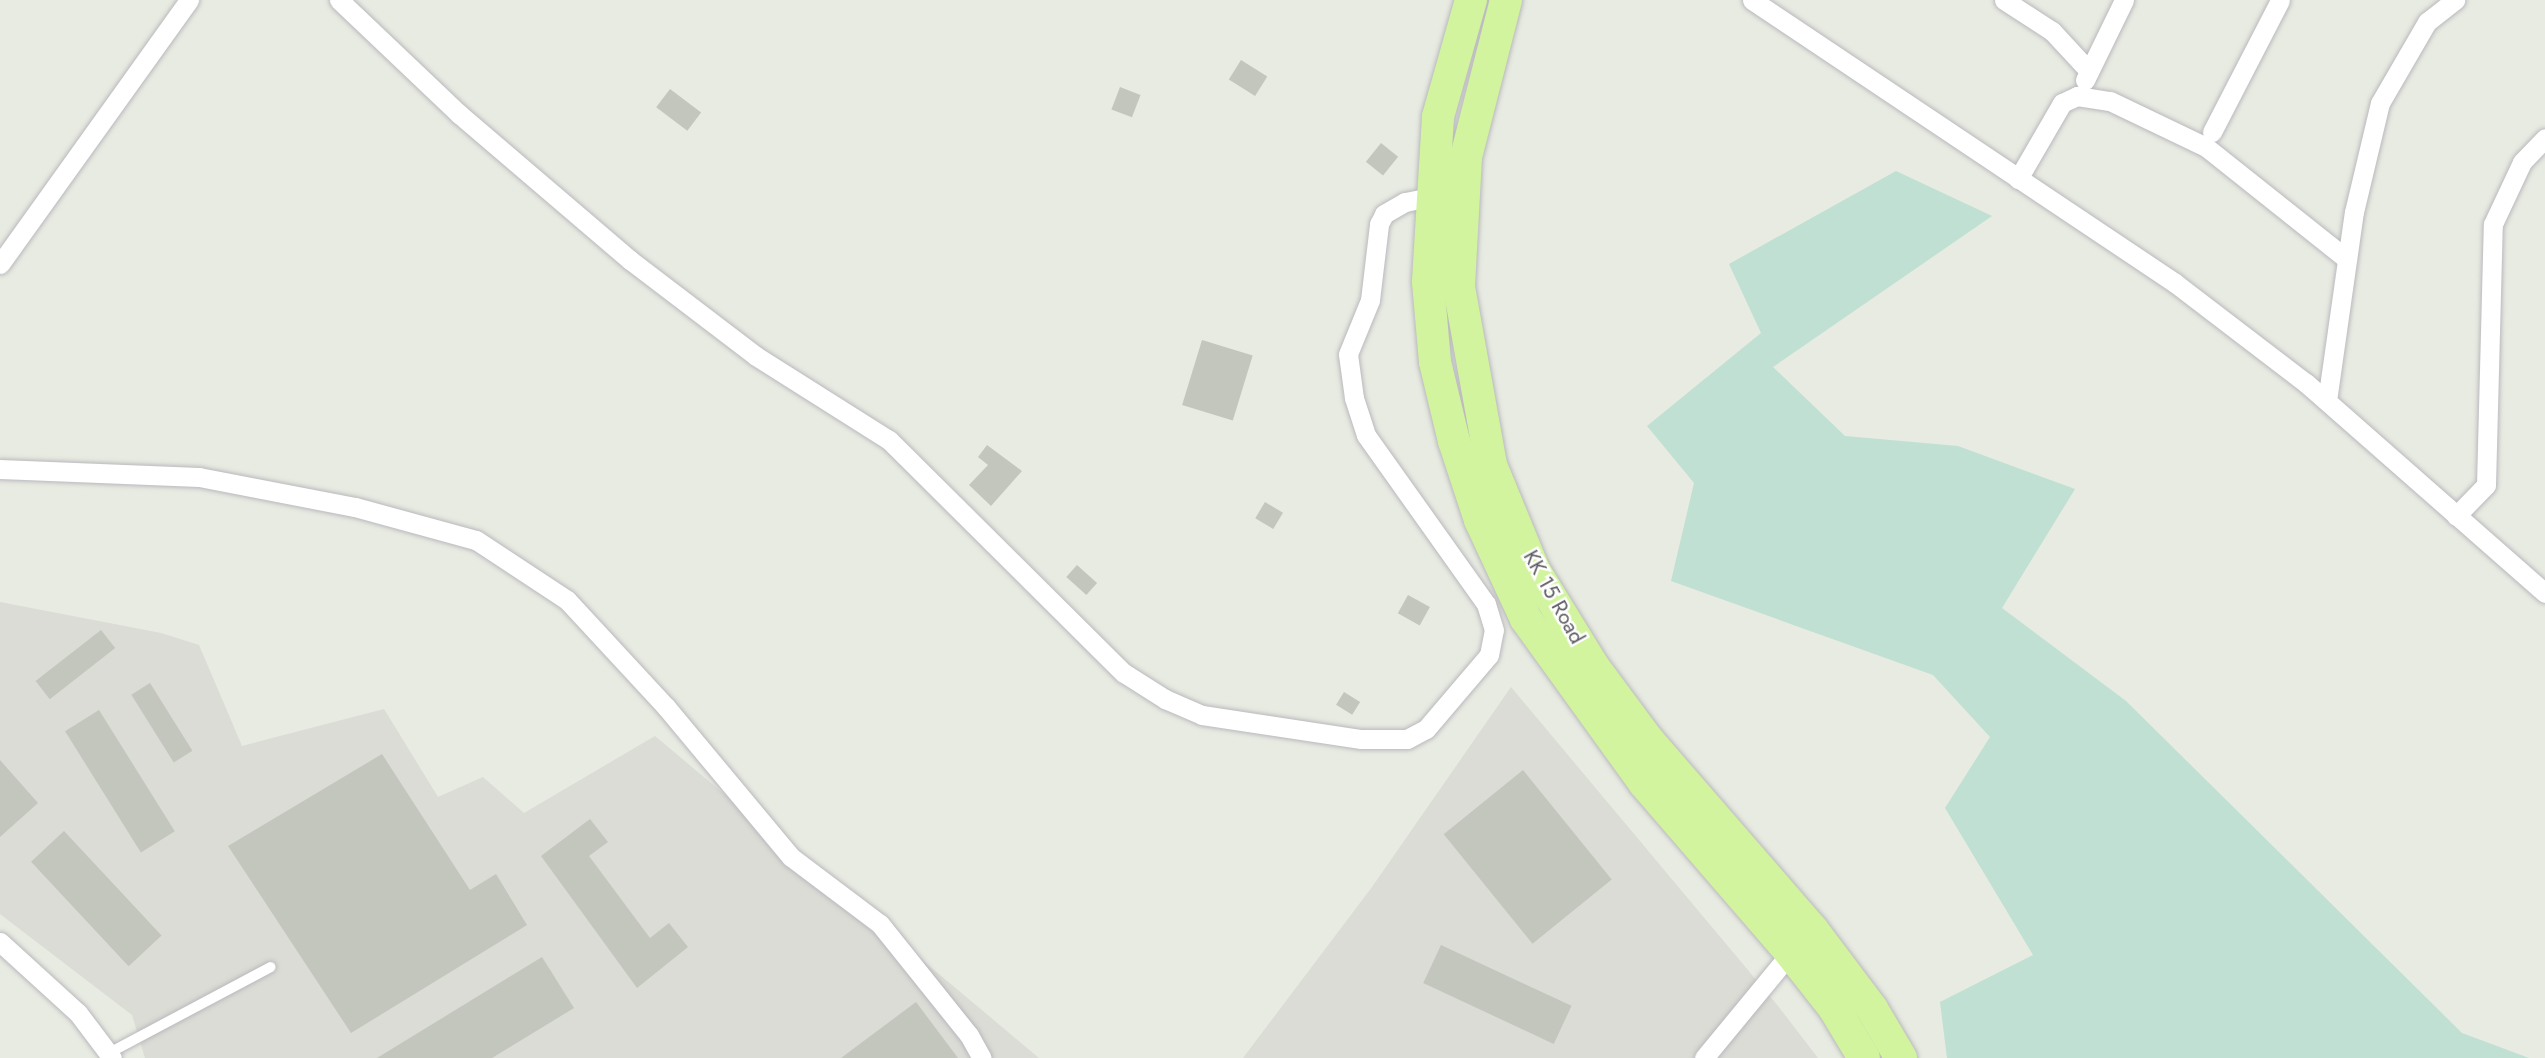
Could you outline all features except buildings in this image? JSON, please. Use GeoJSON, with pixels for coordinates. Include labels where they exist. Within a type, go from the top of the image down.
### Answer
{"type":"FeatureCollection","features":[{"type":"Feature","properties":{"kind":"highway","name":"KK 15 Road"},"geometry":{"type":"LineString","coordinates":[[1471,0],[1438,117],[1430,197],[1428,282],[1435,362],[1454,440],[1480,520],[1521,607],[1645,784],[1790,952],[1834,1008],[1864,1058]]}},
{"type":"Feature","properties":{"kind":"highway","name":"KK 15 Road"},"geometry":{"type":"LineString","coordinates":[[1506,0],[1466,157],[1459,287],[1491,464],[1534,569],[1593,666],[1648,740],[1812,929],[1872,1009],[1901,1058]]}},
{"type":"Feature","properties":{"kind":"street"},"geometry":{"type":"LineString","coordinates":[[0,264],[190,0]]}},
{"type":"Feature","properties":{"kind":"street"},"geometry":{"type":"LineString","coordinates":[[339,0],[458,114],[630,260],[756,356],[889,440],[1124,673],[1165,699],[1202,715],[1361,739],[1407,739],[1426,729],[1489,655],[1494,630],[1486,604],[1366,435],[1354,398],[1348,354],[1370,300],[1379,224],[1384,214],[1405,202],[1430,197]]}},
{"type":"Feature","properties":{"kind":"street"},"geometry":{"type":"LineString","coordinates":[[1752,0],[2175,283],[2327,401],[2545,593]]}},
{"type":"Feature","properties":{"kind":"street"},"geometry":{"type":"LineString","coordinates":[[2004,0],[2052,31],[2089,71]]}},
{"type":"Feature","properties":{"kind":"street"},"geometry":{"type":"LineString","coordinates":[[2077,96],[2124,0]]}},
{"type":"Feature","properties":{"kind":"street"},"geometry":{"type":"LineString","coordinates":[[2212,132],[2280,0]]}},
{"type":"Feature","properties":{"kind":"street"},"geometry":{"type":"LineString","coordinates":[[2327,401],[2347,259],[2379,103],[2427,22],[2455,0]]}},
{"type":"Feature","properties":{"kind":"street"},"geometry":{"type":"LineString","coordinates":[[2018,179],[2062,103],[2077,96],[2110,101],[2206,148],[2347,259]]}},
{"type":"Feature","properties":{"kind":"street"},"geometry":{"type":"LineString","coordinates":[[2456,516],[2486,485],[2493,224],[2522,162],[2545,138]]}},
{"type":"Feature","properties":{"kind":"street"},"geometry":{"type":"LineString","coordinates":[[0,469],[199,477],[355,507],[477,540],[567,600],[666,707],[791,857],[880,924],[969,1035],[982,1058]]}},
{"type":"Feature","properties":{"kind":"street"},"geometry":{"type":"LineString","coordinates":[[1704,1058],[1790,952],[1812,929]]}},
{"type":"Feature","properties":{"kind":"street"},"geometry":{"type":"LineString","coordinates":[[0,942],[78,1013],[111,1056]]}},
{"type":"Feature","properties":{"kind":"lane"},"geometry":{"type":"LineString","coordinates":[[111,1056],[271,967]]}},
{"type":"Feature","properties":{"kind":"shaded area"},"geometry":{"type":"Polygon","coordinates":[[[0,602],[161,633],[199,645],[242,746],[384,709],[438,797],[483,777],[524,813],[655,736],[1039,1058],[145,1058],[132,1015],[0,914],[0,602]]]}},
{"type":"Feature","properties":{"kind":"shaded area"},"geometry":{"type":"Polygon","coordinates":[[[1511,687],[1778,1006],[1818,1058],[1243,1058],[1372,887],[1511,687]]]}},
{"type":"Feature","properties":{"kind":"green space"},"geometry":{"type":"Polygon","coordinates":[[[1896,171],[1992,216],[1773,367],[1845,436],[1958,446],[2075,489],[2002,608],[2126,701],[2462,1033],[2529,1058],[1947,1058],[1940,1002],[2033,955],[1945,808],[1990,737],[1933,675],[1671,581],[1694,483],[1647,426],[1761,333],[1729,264],[1896,171]]]}}]}
